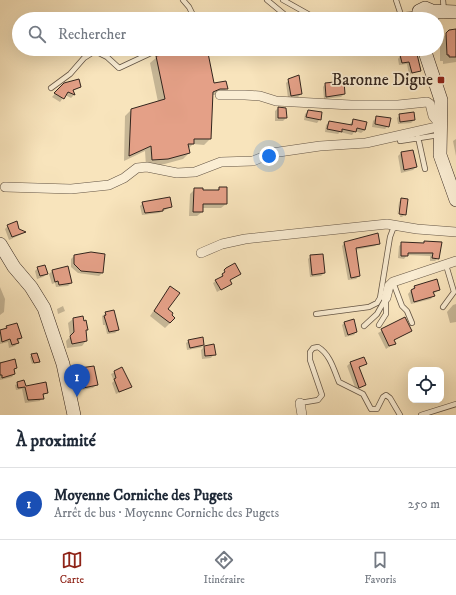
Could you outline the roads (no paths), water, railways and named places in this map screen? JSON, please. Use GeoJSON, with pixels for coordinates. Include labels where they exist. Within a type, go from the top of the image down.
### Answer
{"type":"FeatureCollection","features":[{"type":"Feature","properties":{"kind":"street"},"geometry":{"type":"LineString","coordinates":[[427,56],[440,92],[442,111],[440,155],[456,200]]}},
{"type":"Feature","properties":{"kind":"street"},"geometry":{"type":"LineString","coordinates":[[220,95],[260,96],[276,101],[352,105],[398,105],[427,102],[430,104],[433,116],[441,130]]}},
{"type":"Feature","properties":{"kind":"street"},"geometry":{"type":"LineString","coordinates":[[5,187],[71,189],[109,185],[124,178],[137,168],[147,167],[177,173],[195,172],[221,162],[253,161],[272,153],[320,146],[366,144],[441,130]]}},
{"type":"Feature","properties":{"kind":"street"},"geometry":{"type":"LineString","coordinates":[[201,253],[222,244],[245,239],[287,236],[368,226],[401,225],[417,229],[456,232]]}},
{"type":"Feature","properties":{"kind":"street"},"geometry":{"type":"LineString","coordinates":[[0,244],[14,267],[31,286],[44,308],[63,364],[74,415]]}},
{"type":"Feature","properties":{"kind":"street"},"geometry":{"type":"LineString","coordinates":[[386,298],[389,286],[393,282],[456,262]]}},
{"type":"Feature","properties":{"kind":"street"},"geometry":{"type":"LineString","coordinates":[[300,403],[302,415]]}},
{"type":"Feature","properties":{"kind":"lane"},"geometry":{"type":"LineString","coordinates":[[183,0],[192,12]]}},
{"type":"Feature","properties":{"kind":"lane"},"geometry":{"type":"LineString","coordinates":[[267,0],[282,12]]}},
{"type":"Feature","properties":{"kind":"lane"},"geometry":{"type":"LineString","coordinates":[[284,0],[305,12]]}},
{"type":"Feature","properties":{"kind":"lane"},"geometry":{"type":"LineString","coordinates":[[396,0],[399,12]]}},
{"type":"Feature","properties":{"kind":"lane"},"geometry":{"type":"LineString","coordinates":[[51,88],[70,74],[84,58],[88,56]]}},
{"type":"Feature","properties":{"kind":"lane"},"geometry":{"type":"LineString","coordinates":[[105,56],[119,68],[145,56]]}},
{"type":"Feature","properties":{"kind":"lane"},"geometry":{"type":"LineString","coordinates":[[400,141],[441,130]]}},
{"type":"Feature","properties":{"kind":"lane"},"geometry":{"type":"LineString","coordinates":[[418,137],[425,168]]}},
{"type":"Feature","properties":{"kind":"lane"},"geometry":{"type":"LineString","coordinates":[[316,314],[369,307],[377,304],[380,298],[390,237],[393,229],[401,225]]}},
{"type":"Feature","properties":{"kind":"lane"},"geometry":{"type":"LineString","coordinates":[[443,307],[454,292],[446,265]]}},
{"type":"Feature","properties":{"kind":"lane"},"geometry":{"type":"LineString","coordinates":[[393,282],[402,306],[407,311],[412,323]]}},
{"type":"Feature","properties":{"kind":"lane"},"geometry":{"type":"LineString","coordinates":[[379,324],[386,314],[386,298]]}},
{"type":"Feature","properties":{"kind":"lane"},"geometry":{"type":"LineString","coordinates":[[364,326],[377,314],[386,298]]}},
{"type":"Feature","properties":{"kind":"lane"},"geometry":{"type":"LineString","coordinates":[[300,403],[318,400],[322,396],[310,360],[310,352],[313,348],[318,347],[324,350],[339,382],[363,394],[371,409],[378,409],[383,397],[386,395],[390,398],[400,415]]}},
{"type":"Feature","properties":{"kind":"lane"},"geometry":{"type":"LineString","coordinates":[[421,415],[456,404]]}},
{"type":"Feature","properties":{"kind":"place","name":"Baronne Digue"},"geometry":{"type":"Point","coordinates":[441,80]}},
{"type":"Feature","properties":{"kind":"place","name":"Moyenne Corniche des Pugets"},"geometry":{"type":"Point","coordinates":[77,397]}}]}
